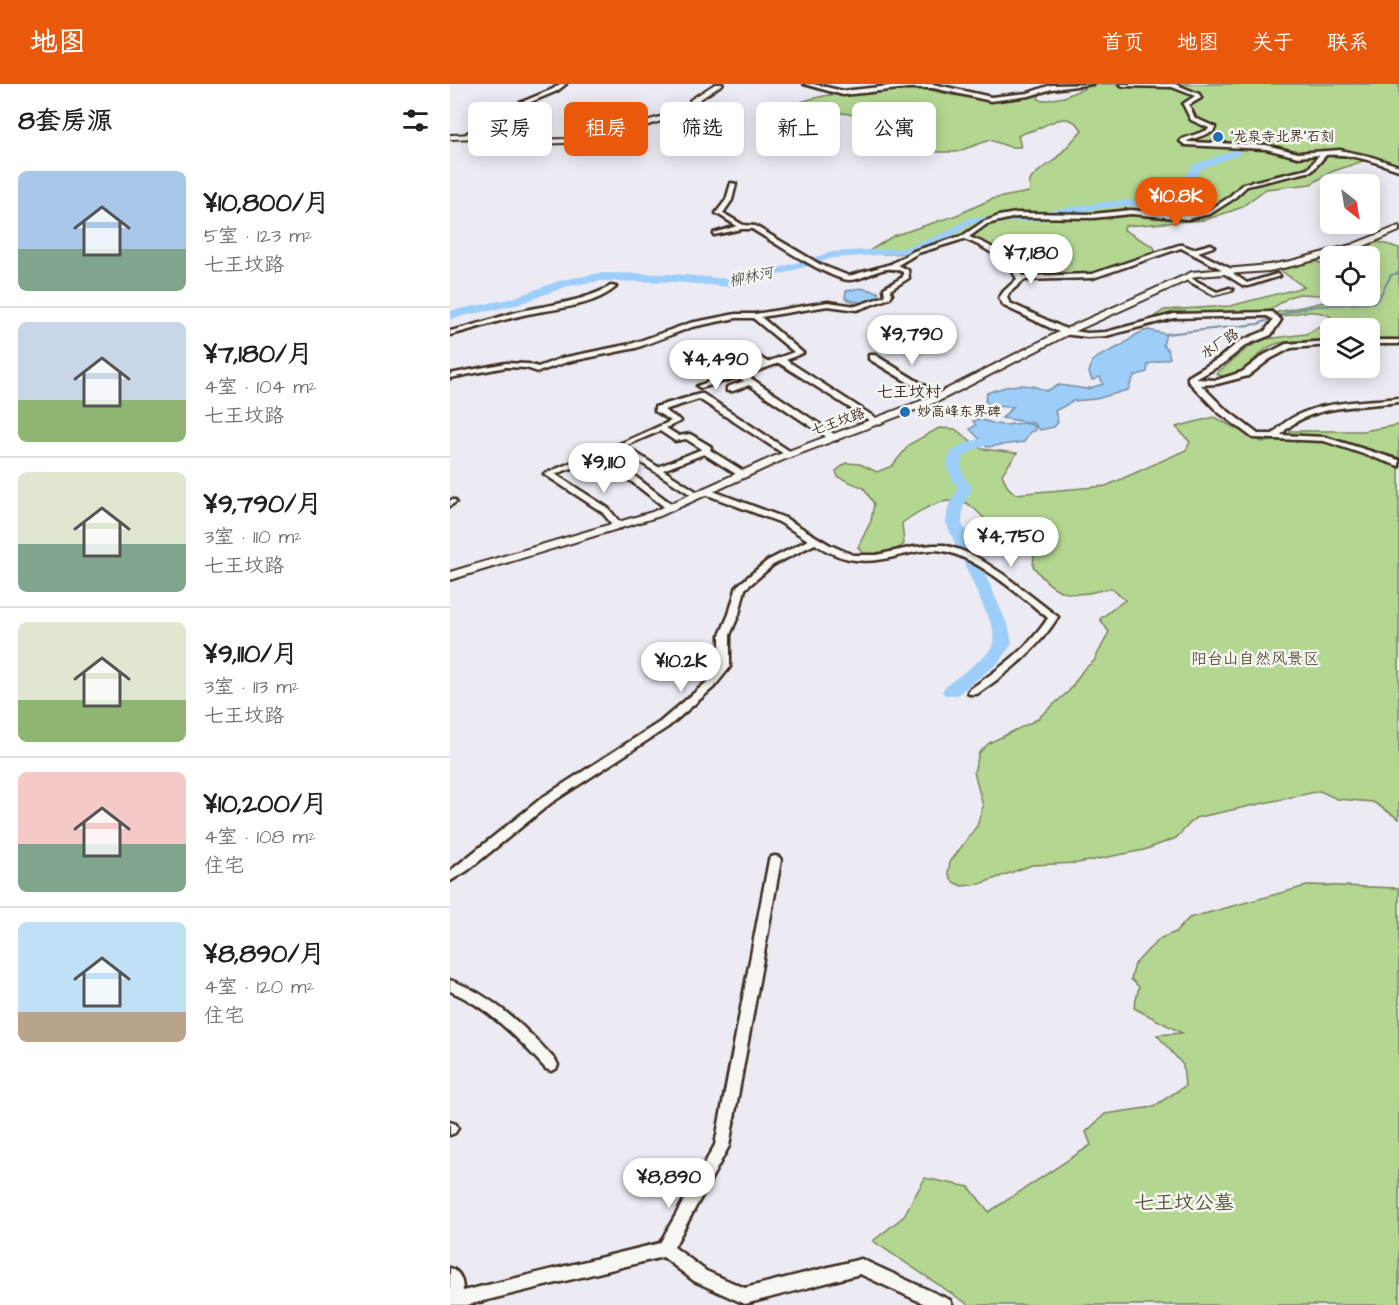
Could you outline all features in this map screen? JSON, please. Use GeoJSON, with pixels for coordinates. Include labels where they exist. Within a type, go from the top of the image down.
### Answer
{"type":"FeatureCollection","features":[{"type":"Feature","properties":{"kind":"street"},"geometry":{"type":"LineString","coordinates":[[525,102],[555,90],[563,84]]}},
{"type":"Feature","properties":{"kind":"street"},"geometry":{"type":"LineString","coordinates":[[552,141],[609,135],[696,108],[692,100],[720,84]]}},
{"type":"Feature","properties":{"kind":"street"},"geometry":{"type":"LineString","coordinates":[[807,84],[843,93],[908,86],[933,86],[991,99],[1029,94],[1051,87],[1090,84]]}},
{"type":"Feature","properties":{"kind":"street"},"geometry":{"type":"LineString","coordinates":[[1123,84],[1173,85],[1197,95],[1199,97],[1186,104],[1193,119],[1212,127],[1211,131],[1184,140],[1187,144],[1266,147],[1298,155],[1325,152],[1352,154],[1399,168]]}},
{"type":"Feature","properties":{"kind":"street"},"geometry":{"type":"LineString","coordinates":[[450,137],[468,135]]}},
{"type":"Feature","properties":{"kind":"street"},"geometry":{"type":"LineString","coordinates":[[716,234],[742,227],[753,227],[819,266],[849,278],[893,265],[916,252],[964,237],[988,222],[1006,216],[1026,214],[1093,216],[1131,212],[1180,217],[1210,212],[1245,186],[1310,170],[1325,152]]}},
{"type":"Feature","properties":{"kind":"street"},"geometry":{"type":"LineString","coordinates":[[733,184],[729,200],[719,213],[742,227]]}},
{"type":"Feature","properties":{"kind":"street","name":"七王坟路"},"geometry":{"type":"LineString","coordinates":[[450,576],[618,526],[670,507],[790,454],[939,397],[1066,332],[1195,274],[1269,268],[1292,263],[1354,246],[1399,228]]}},
{"type":"Feature","properties":{"kind":"street"},"geometry":{"type":"LineString","coordinates":[[964,237],[974,240],[1018,271],[1020,279]]}},
{"type":"Feature","properties":{"kind":"street"},"geometry":{"type":"LineString","coordinates":[[1194,251],[1211,246]]}},
{"type":"Feature","properties":{"kind":"street"},"geometry":{"type":"LineString","coordinates":[[1066,332],[1007,304],[1003,298],[1006,292],[1020,279],[1093,276],[1176,247],[1194,251],[1229,270],[1227,273],[1246,285],[1277,276]]}},
{"type":"Feature","properties":{"kind":"street"},"geometry":{"type":"LineString","coordinates":[[450,376],[514,363],[527,364],[538,370],[565,360],[633,346],[690,325],[736,316],[754,316],[828,304],[857,308],[879,302],[889,294],[886,289],[888,287],[906,278],[908,274],[893,265]]}},
{"type":"Feature","properties":{"kind":"street"},"geometry":{"type":"LineString","coordinates":[[1187,278],[1216,294],[1230,290]]}},
{"type":"Feature","properties":{"kind":"street"},"geometry":{"type":"LineString","coordinates":[[450,333],[519,314],[567,307],[596,298],[613,287]]}},
{"type":"Feature","properties":{"kind":"street","name":"水厂路"},"geometry":{"type":"LineString","coordinates":[[1066,332],[1087,335],[1106,333],[1174,316],[1269,314],[1277,320],[1268,333],[1244,343],[1221,362],[1191,379],[1197,383],[1199,389],[1243,428],[1256,436],[1325,439],[1399,463]]}},
{"type":"Feature","properties":{"kind":"street"},"geometry":{"type":"LineString","coordinates":[[701,386],[799,353],[754,316]]}},
{"type":"Feature","properties":{"kind":"street"},"geometry":{"type":"LineString","coordinates":[[1380,342],[1399,342]]}},
{"type":"Feature","properties":{"kind":"street"},"geometry":{"type":"LineString","coordinates":[[1197,383],[1217,382],[1245,374],[1267,357],[1289,346],[1320,344]]}},
{"type":"Feature","properties":{"kind":"street"},"geometry":{"type":"LineString","coordinates":[[746,352],[766,365]]}},
{"type":"Feature","properties":{"kind":"street"},"geometry":{"type":"LineString","coordinates":[[872,357],[939,397]]}},
{"type":"Feature","properties":{"kind":"street"},"geometry":{"type":"LineString","coordinates":[[694,364],[713,358],[834,438]]}},
{"type":"Feature","properties":{"kind":"street"},"geometry":{"type":"LineString","coordinates":[[780,360],[878,422]]}},
{"type":"Feature","properties":{"kind":"street"},"geometry":{"type":"LineString","coordinates":[[730,389],[750,382]]}},
{"type":"Feature","properties":{"kind":"street"},"geometry":{"type":"LineString","coordinates":[[790,454],[700,396],[657,409],[677,421],[619,446],[657,470],[701,493],[782,520],[826,548],[845,556],[866,560],[922,547],[946,549],[977,562],[1019,589],[1053,617],[1042,636],[1014,664],[973,692]]}},
{"type":"Feature","properties":{"kind":"street"},"geometry":{"type":"LineString","coordinates":[[1275,437],[1281,426],[1297,417],[1330,409],[1399,400]]}},
{"type":"Feature","properties":{"kind":"street"},"geometry":{"type":"LineString","coordinates":[[660,428],[678,439],[687,436],[707,448],[705,451]]}},
{"type":"Feature","properties":{"kind":"street"},"geometry":{"type":"LineString","coordinates":[[596,450],[670,507]]}},
{"type":"Feature","properties":{"kind":"street"},"geometry":{"type":"LineString","coordinates":[[657,470],[705,451]]}},
{"type":"Feature","properties":{"kind":"street"},"geometry":{"type":"LineString","coordinates":[[705,451],[742,474]]}},
{"type":"Feature","properties":{"kind":"street"},"geometry":{"type":"LineString","coordinates":[[575,464],[548,474],[605,510],[618,526]]}},
{"type":"Feature","properties":{"kind":"street"},"geometry":{"type":"LineString","coordinates":[[450,877],[474,860],[528,813],[561,790],[644,741],[680,714],[725,667],[725,635],[734,614],[740,588],[770,563],[815,540]]}},
{"type":"Feature","properties":{"kind":"street"},"geometry":{"type":"LineString","coordinates":[[450,1275],[455,1283],[456,1303],[665,1249],[722,1146],[775,860]]}},
{"type":"Feature","properties":{"kind":"street"},"geometry":{"type":"LineString","coordinates":[[450,985],[490,1009],[534,1045],[552,1065]]}},
{"type":"Feature","properties":{"kind":"street"},"geometry":{"type":"LineString","coordinates":[[665,1249],[700,1276],[745,1296],[861,1266],[927,1295],[944,1305]]}},
{"type":"Feature","properties":{"kind":"green space"},"geometry":{"type":"Polygon","coordinates":[[[1094,84],[1399,84],[1399,166],[1376,160],[1363,161],[1328,174],[1320,174],[1320,179],[1311,184],[1266,189],[1240,208],[1205,220],[1125,226],[1124,230],[1154,247],[1156,253],[1092,276],[1029,277],[976,238],[955,238],[921,250],[904,253],[880,254],[869,251],[893,236],[957,215],[992,199],[1029,192],[1033,176],[1056,159],[1082,130],[1077,124],[1068,119],[1057,120],[1018,136],[1021,147],[1010,147],[990,140],[956,152],[936,152],[936,102],[852,102],[852,115],[840,113],[840,102],[800,102],[858,91],[910,87],[963,96],[985,97],[1039,93],[1038,98],[1042,101],[1064,97],[1094,84]]]}},
{"type":"Feature","properties":{"kind":"green space"},"geometry":{"type":"Polygon","coordinates":[[[1379,242],[1399,248],[1399,340],[1380,340],[1380,318],[1332,318],[1312,312],[1272,318],[1272,315],[1278,312],[1320,303],[1320,306],[1380,306],[1380,246],[1363,246],[1379,242]]]}},
{"type":"Feature","properties":{"kind":"green space"},"geometry":{"type":"Polygon","coordinates":[[[1313,261],[1320,263],[1320,295],[1299,294],[1289,297],[1260,317],[1155,316],[1164,310],[1230,306],[1304,287],[1280,270],[1313,261]]]}},
{"type":"Feature","properties":{"kind":"green space"},"geometry":{"type":"Polygon","coordinates":[[[1320,326],[1320,340],[1279,343],[1266,349],[1240,372],[1225,376],[1216,374],[1249,347],[1266,339],[1306,334],[1320,326]]]}},
{"type":"Feature","properties":{"kind":"green space","name":"阳台山自然风景区"},"geometry":{"type":"Polygon","coordinates":[[[1214,417],[1262,442],[1315,439],[1290,435],[1290,431],[1363,431],[1399,425],[1399,819],[1373,802],[1337,799],[1320,791],[1195,818],[1176,838],[1144,850],[1078,863],[1032,865],[980,884],[962,886],[953,882],[948,873],[950,862],[977,826],[983,806],[974,772],[979,753],[989,743],[1036,720],[1069,691],[1083,670],[1094,661],[1109,632],[1100,619],[1125,600],[1111,588],[1077,594],[1059,590],[1042,577],[1033,566],[1034,554],[1030,550],[995,528],[971,506],[963,502],[945,502],[926,508],[902,523],[904,544],[897,549],[873,557],[865,556],[858,547],[871,521],[874,504],[864,488],[838,477],[836,471],[846,463],[860,464],[877,472],[892,466],[910,444],[939,428],[955,429],[982,449],[1017,453],[1002,474],[1007,486],[1015,494],[1106,486],[1186,450],[1190,442],[1176,427],[1214,417]]]}},
{"type":"Feature","properties":{"kind":"green space","name":"七王坟公墓"},"geometry":{"type":"Polygon","coordinates":[[[1310,885],[1399,888],[1399,1305],[969,1305],[873,1241],[903,1217],[925,1178],[969,1187],[989,1212],[1091,1145],[1086,1132],[1105,1114],[1153,1107],[1185,1086],[1183,1065],[1157,1035],[1182,1033],[1134,1008],[1139,987],[1131,979],[1135,964],[1161,938],[1176,932],[1189,918],[1310,885]]]}},
{"type":"Feature","properties":{"kind":"water"},"geometry":{"type":"Polygon","coordinates":[[[860,288],[878,292],[879,297],[862,302],[845,298],[846,291],[860,288]]]}},
{"type":"Feature","properties":{"kind":"water"},"geometry":{"type":"Polygon","coordinates":[[[1148,330],[1166,334],[1163,345],[1168,350],[1170,358],[1148,364],[1147,372],[1134,376],[1128,390],[1096,399],[1073,401],[1055,411],[1058,422],[1054,427],[1040,430],[1033,423],[1002,418],[1013,407],[989,406],[985,400],[987,393],[1009,386],[1024,385],[1046,391],[1059,385],[1087,389],[1103,384],[1100,377],[1092,380],[1089,373],[1092,361],[1148,330]]]}},
{"type":"Feature","properties":{"kind":"water"},"geometry":{"type":"Polygon","coordinates":[[[978,419],[1003,425],[1027,424],[1035,426],[1036,430],[1030,432],[1024,442],[987,447],[970,429],[976,425],[973,421],[978,419]]]}},
{"type":"Feature","properties":{"kind":"waterway"},"geometry":{"type":"LineString","coordinates":[[1051,213],[1111,204],[1151,203],[1186,184],[1197,167],[1237,152]]}},
{"type":"Feature","properties":{"kind":"waterway","name":"柳林河"},"geometry":{"type":"LineString","coordinates":[[450,315],[512,302],[566,283],[600,277],[673,278],[730,283],[749,280],[832,255],[905,251],[948,235],[969,221],[985,222],[1048,217]]}},
{"type":"Feature","properties":{"kind":"waterway"},"geometry":{"type":"LineString","coordinates":[[1166,334],[1258,324],[1288,312],[1317,306],[1373,303],[1379,298],[1391,275],[1399,273]]}},
{"type":"Feature","properties":{"kind":"waterway"},"geometry":{"type":"LineString","coordinates":[[951,691],[992,659],[1003,644],[1001,628],[954,523],[955,507],[965,488],[954,469],[955,457],[964,449],[983,442]]}},
{"type":"Feature","properties":{"kind":"place","name":"“龙泉寺北界”石刻"},"geometry":{"type":"Point","coordinates":[1218,137]}},
{"type":"Feature","properties":{"kind":"place","name":"妙高峰东界碑"},"geometry":{"type":"Point","coordinates":[905,412]}},
{"type":"Feature","properties":{"kind":"district","name":"七王坟村"},"geometry":{"type":"Point","coordinates":[909,392]}}]}
